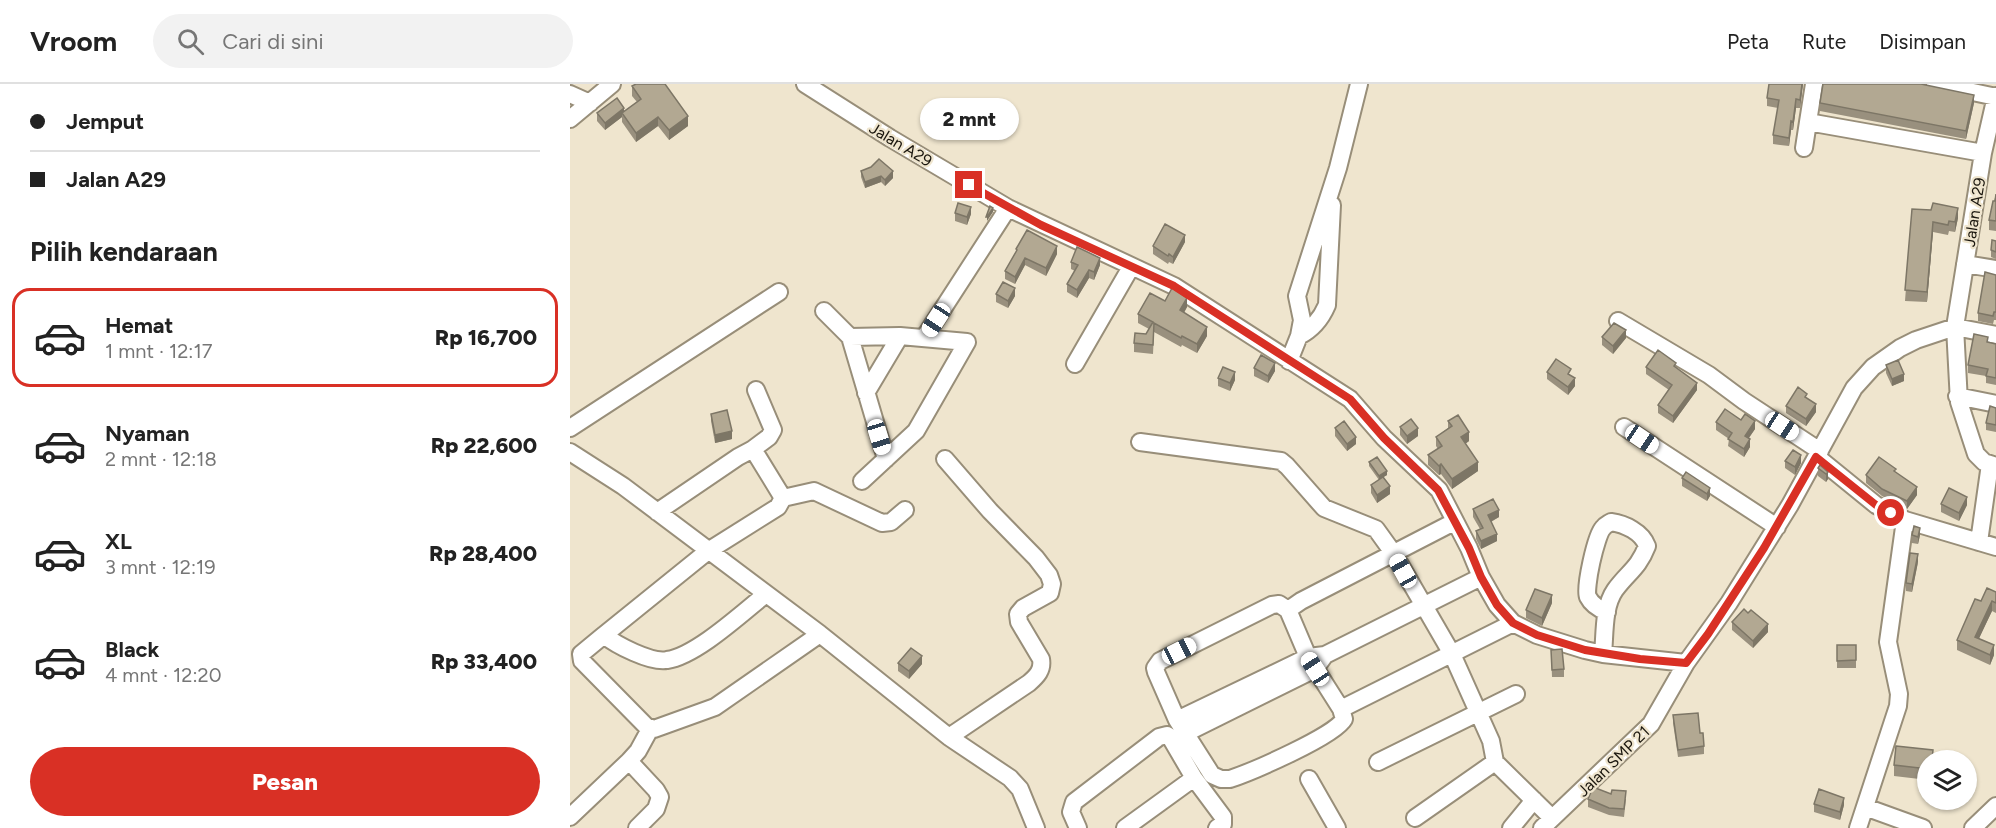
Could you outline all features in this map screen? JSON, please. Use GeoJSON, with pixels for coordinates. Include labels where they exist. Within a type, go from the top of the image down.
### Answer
{"type":"FeatureCollection","features":[{"type":"Feature","properties":{"kind":"street"},"geometry":{"type":"LineString","coordinates":[[570,119],[612,84]]}},
{"type":"Feature","properties":{"kind":"street","name":"Jalan A29"},"geometry":{"type":"LineString","coordinates":[[805,84],[1008,208],[1174,286],[1350,399],[1384,438],[1438,490],[1469,548],[1481,577],[1497,605],[1513,623],[1537,635],[1602,654],[1686,663]]}},
{"type":"Feature","properties":{"kind":"street"},"geometry":{"type":"LineString","coordinates":[[1288,361],[1299,336],[1302,320],[1298,296],[1334,183],[1359,84]]}},
{"type":"Feature","properties":{"kind":"street"},"geometry":{"type":"LineString","coordinates":[[1804,148],[1814,84]]}},
{"type":"Feature","properties":{"kind":"street"},"geometry":{"type":"LineString","coordinates":[[1935,84],[1996,97]]}},
{"type":"Feature","properties":{"kind":"street"},"geometry":{"type":"LineString","coordinates":[[570,94],[590,103]]}},
{"type":"Feature","properties":{"kind":"street","name":"Jalan A29"},"geometry":{"type":"LineString","coordinates":[[1993,465],[1980,459],[1976,454],[1957,396],[1955,327],[1983,153],[1996,97]]}},
{"type":"Feature","properties":{"kind":"street"},"geometry":{"type":"LineString","coordinates":[[1808,122],[1983,153]]}},
{"type":"Feature","properties":{"kind":"street"},"geometry":{"type":"LineString","coordinates":[[1299,336],[1322,318],[1327,305],[1334,183]]}},
{"type":"Feature","properties":{"kind":"street"},"geometry":{"type":"LineString","coordinates":[[924,338],[1008,208]]}},
{"type":"Feature","properties":{"kind":"street"},"geometry":{"type":"LineString","coordinates":[[1965,264],[1996,269]]}},
{"type":"Feature","properties":{"kind":"street"},"geometry":{"type":"LineString","coordinates":[[1075,363],[1131,267]]}},
{"type":"Feature","properties":{"kind":"street"},"geometry":{"type":"LineString","coordinates":[[570,428],[779,292]]}},
{"type":"Feature","properties":{"kind":"street"},"geometry":{"type":"LineString","coordinates":[[824,310],[850,337],[886,459]]}},
{"type":"Feature","properties":{"kind":"street"},"geometry":{"type":"LineString","coordinates":[[1618,321],[1709,375],[1818,454],[1876,505],[1905,520],[1996,547]]}},
{"type":"Feature","properties":{"kind":"street"},"geometry":{"type":"LineString","coordinates":[[1955,327],[1996,335]]}},
{"type":"Feature","properties":{"kind":"street","name":"Jalan SMP 21"},"geometry":{"type":"LineString","coordinates":[[1547,823],[1651,724],[1686,663],[1719,618],[1777,526],[1854,388],[1873,367],[1900,348],[1955,327]]}},
{"type":"Feature","properties":{"kind":"street"},"geometry":{"type":"LineString","coordinates":[[866,393],[900,336]]}},
{"type":"Feature","properties":{"kind":"street"},"geometry":{"type":"LineString","coordinates":[[850,337],[900,336],[967,342],[916,431],[862,481]]}},
{"type":"Feature","properties":{"kind":"street"},"geometry":{"type":"LineString","coordinates":[[657,512],[769,437],[773,430],[756,390]]}},
{"type":"Feature","properties":{"kind":"street"},"geometry":{"type":"LineString","coordinates":[[1957,396],[1996,404]]}},
{"type":"Feature","properties":{"kind":"street"},"geometry":{"type":"LineString","coordinates":[[1624,427],[1777,526]]}},
{"type":"Feature","properties":{"kind":"street"},"geometry":{"type":"LineString","coordinates":[[1140,442],[1281,461],[1324,508],[1376,529],[1394,554],[1452,654],[1491,741],[1495,762],[1534,800],[1547,823]]}},
{"type":"Feature","properties":{"kind":"street"},"geometry":{"type":"LineString","coordinates":[[650,729],[582,661],[580,654],[708,551],[782,503],[783,498],[753,449]]}},
{"type":"Feature","properties":{"kind":"street"},"geometry":{"type":"LineString","coordinates":[[570,452],[623,486],[820,634],[949,736],[1010,778],[1020,789],[1036,828]]}},
{"type":"Feature","properties":{"kind":"street"},"geometry":{"type":"LineString","coordinates":[[945,459],[990,512],[1036,558],[1049,575],[1052,584],[1050,592],[1023,608],[1018,614],[1019,622],[1041,659],[1039,674],[1029,684],[949,736]]}},
{"type":"Feature","properties":{"kind":"street"},"geometry":{"type":"LineString","coordinates":[[1979,542],[1993,465]]}},
{"type":"Feature","properties":{"kind":"street"},"geometry":{"type":"LineString","coordinates":[[783,498],[814,491],[882,522],[891,522],[904,510]]}},
{"type":"Feature","properties":{"kind":"street"},"geometry":{"type":"LineString","coordinates":[[1857,828],[1898,706],[1899,694],[1888,642],[1905,520]]}},
{"type":"Feature","properties":{"kind":"street"},"geometry":{"type":"LineString","coordinates":[[1288,610],[1301,601],[1454,522]]}},
{"type":"Feature","properties":{"kind":"street"},"geometry":{"type":"LineString","coordinates":[[1602,654],[1607,612],[1614,592],[1641,561],[1647,546],[1645,539],[1636,531],[1611,522],[1602,528],[1591,566],[1587,591],[1589,598],[1597,608],[1607,612]]}},
{"type":"Feature","properties":{"kind":"street"},"geometry":{"type":"LineString","coordinates":[[1181,727],[1481,577]]}},
{"type":"Feature","properties":{"kind":"street"},"geometry":{"type":"LineString","coordinates":[[604,634],[618,645],[657,660],[666,661],[699,646],[766,594]]}},
{"type":"Feature","properties":{"kind":"street"},"geometry":{"type":"LineString","coordinates":[[1278,604],[1288,610],[1316,660],[1344,719],[1337,728],[1285,756],[1230,779],[1221,779],[1212,775],[1181,727],[1156,672],[1156,664],[1272,605],[1278,604]]}},
{"type":"Feature","properties":{"kind":"street"},"geometry":{"type":"LineString","coordinates":[[1341,709],[1513,623]]}},
{"type":"Feature","properties":{"kind":"street"},"geometry":{"type":"LineString","coordinates":[[650,729],[715,707],[820,634]]}},
{"type":"Feature","properties":{"kind":"street"},"geometry":{"type":"LineString","coordinates":[[1378,762],[1516,694]]}},
{"type":"Feature","properties":{"kind":"street"},"geometry":{"type":"LineString","coordinates":[[570,817],[629,761],[638,751],[650,729]]}},
{"type":"Feature","properties":{"kind":"street"},"geometry":{"type":"LineString","coordinates":[[1078,828],[1071,812],[1074,801],[1163,735],[1170,737],[1194,778],[1223,817],[1222,824],[1217,828]]}},
{"type":"Feature","properties":{"kind":"street"},"geometry":{"type":"LineString","coordinates":[[629,761],[656,789],[660,797],[660,804],[637,828]]}},
{"type":"Feature","properties":{"kind":"street"},"geometry":{"type":"LineString","coordinates":[[1415,818],[1495,762]]}},
{"type":"Feature","properties":{"kind":"street"},"geometry":{"type":"LineString","coordinates":[[1125,828],[1194,778]]}},
{"type":"Feature","properties":{"kind":"street"},"geometry":{"type":"LineString","coordinates":[[1309,779],[1337,828]]}},
{"type":"Feature","properties":{"kind":"street"},"geometry":{"type":"LineString","coordinates":[[1511,828],[1534,800]]}},
{"type":"Feature","properties":{"kind":"street"},"geometry":{"type":"LineString","coordinates":[[1973,828],[1996,806]]}},
{"type":"Feature","properties":{"kind":"street"},"geometry":{"type":"LineString","coordinates":[[1865,807],[1923,828]]}},
{"type":"Feature","properties":{"kind":"building"},"geometry":{"type":"Polygon","coordinates":[[[665,84],[688,116],[669,130],[658,117],[636,133],[622,113],[641,99],[632,86],[665,84]]]}},
{"type":"Feature","properties":{"kind":"building"},"geometry":{"type":"Polygon","coordinates":[[[1769,84],[1802,84],[1800,100],[1796,99],[1789,138],[1773,135],[1779,100],[1767,98],[1769,84]]]}},
{"type":"Feature","properties":{"kind":"building"},"geometry":{"type":"Polygon","coordinates":[[[1823,84],[1921,84],[1974,95],[1966,131],[1820,103],[1823,84]]]}},
{"type":"Feature","properties":{"kind":"building"},"geometry":{"type":"Polygon","coordinates":[[[617,98],[624,108],[605,123],[597,113],[617,98]]]}},
{"type":"Feature","properties":{"kind":"building"},"geometry":{"type":"Polygon","coordinates":[[[879,159],[893,171],[885,180],[881,176],[865,182],[861,171],[871,167],[879,159]]]}},
{"type":"Feature","properties":{"kind":"building"},"geometry":{"type":"Polygon","coordinates":[[[1996,194],[1996,221],[1989,220],[1996,194]]]}},
{"type":"Feature","properties":{"kind":"building"},"geometry":{"type":"Polygon","coordinates":[[[958,203],[971,207],[967,217],[955,213],[958,203]]]}},
{"type":"Feature","properties":{"kind":"building"},"geometry":{"type":"Polygon","coordinates":[[[1933,203],[1958,208],[1955,222],[1949,221],[1948,225],[1933,222],[1927,292],[1905,290],[1912,209],[1931,210],[1933,203]]]}},
{"type":"Feature","properties":{"kind":"building"},"geometry":{"type":"Polygon","coordinates":[[[990,206],[993,208],[986,217],[990,206]]]}},
{"type":"Feature","properties":{"kind":"building"},"geometry":{"type":"Polygon","coordinates":[[[1165,224],[1185,235],[1173,257],[1153,246],[1165,224]]]}},
{"type":"Feature","properties":{"kind":"building"},"geometry":{"type":"Polygon","coordinates":[[[1027,230],[1057,246],[1046,268],[1025,258],[1015,277],[1005,271],[1027,230]]]}},
{"type":"Feature","properties":{"kind":"building"},"geometry":{"type":"Polygon","coordinates":[[[1992,240],[1996,241],[1996,252],[1991,250],[1992,240]]]}},
{"type":"Feature","properties":{"kind":"building"},"geometry":{"type":"Polygon","coordinates":[[[1077,247],[1100,258],[1094,272],[1089,270],[1077,290],[1067,284],[1078,265],[1071,262],[1077,247]]]}},
{"type":"Feature","properties":{"kind":"building"},"geometry":{"type":"Polygon","coordinates":[[[1985,272],[1996,275],[1996,312],[1993,316],[1978,313],[1985,272]]]}},
{"type":"Feature","properties":{"kind":"building"},"geometry":{"type":"Polygon","coordinates":[[[1003,282],[1015,288],[1008,301],[996,294],[1003,282]]]}},
{"type":"Feature","properties":{"kind":"building"},"geometry":{"type":"Polygon","coordinates":[[[1172,288],[1187,298],[1180,310],[1207,327],[1197,344],[1154,323],[1153,345],[1134,343],[1135,333],[1146,334],[1153,322],[1138,314],[1150,293],[1165,301],[1172,288]]]}},
{"type":"Feature","properties":{"kind":"building"},"geometry":{"type":"Polygon","coordinates":[[[1614,323],[1626,330],[1613,346],[1602,337],[1614,323]]]}},
{"type":"Feature","properties":{"kind":"building"},"geometry":{"type":"Polygon","coordinates":[[[1974,334],[1988,337],[1987,342],[1996,344],[1996,378],[1986,376],[1988,369],[1968,365],[1974,334]]]}},
{"type":"Feature","properties":{"kind":"building"},"geometry":{"type":"Polygon","coordinates":[[[1658,350],[1676,363],[1674,366],[1697,383],[1673,416],[1658,405],[1672,385],[1646,367],[1658,350]]]}},
{"type":"Feature","properties":{"kind":"building"},"geometry":{"type":"Polygon","coordinates":[[[1261,355],[1275,363],[1268,376],[1254,368],[1261,355]]]}},
{"type":"Feature","properties":{"kind":"building"},"geometry":{"type":"Polygon","coordinates":[[[1556,359],[1571,369],[1568,374],[1575,378],[1568,387],[1547,372],[1556,359]]]}},
{"type":"Feature","properties":{"kind":"building"},"geometry":{"type":"Polygon","coordinates":[[[1898,360],[1904,374],[1892,379],[1886,365],[1898,360]]]}},
{"type":"Feature","properties":{"kind":"building"},"geometry":{"type":"Polygon","coordinates":[[[1223,367],[1235,372],[1230,383],[1218,378],[1223,367]]]}},
{"type":"Feature","properties":{"kind":"building"},"geometry":{"type":"Polygon","coordinates":[[[1798,387],[1807,394],[1805,397],[1816,404],[1806,419],[1786,406],[1798,387]]]}},
{"type":"Feature","properties":{"kind":"building"},"geometry":{"type":"Polygon","coordinates":[[[1990,406],[1996,408],[1996,425],[1986,423],[1990,406]]]}},
{"type":"Feature","properties":{"kind":"building"},"geometry":{"type":"Polygon","coordinates":[[[1725,409],[1741,420],[1745,414],[1755,421],[1745,436],[1750,439],[1744,449],[1728,439],[1732,433],[1716,422],[1725,409]]]}},
{"type":"Feature","properties":{"kind":"building"},"geometry":{"type":"Polygon","coordinates":[[[727,410],[732,431],[715,435],[711,414],[727,410]]]}},
{"type":"Feature","properties":{"kind":"building"},"geometry":{"type":"Polygon","coordinates":[[[1458,415],[1469,432],[1461,437],[1478,462],[1452,479],[1441,464],[1439,466],[1428,455],[1442,446],[1436,437],[1452,426],[1448,421],[1458,415]]]}},
{"type":"Feature","properties":{"kind":"building"},"geometry":{"type":"Polygon","coordinates":[[[1411,419],[1418,428],[1407,436],[1400,427],[1411,419]]]}},
{"type":"Feature","properties":{"kind":"building"},"geometry":{"type":"Polygon","coordinates":[[[1344,421],[1356,437],[1347,444],[1335,428],[1344,421]]]}},
{"type":"Feature","properties":{"kind":"building"},"geometry":{"type":"Polygon","coordinates":[[[1793,450],[1801,455],[1795,467],[1785,461],[1793,450]]]}},
{"type":"Feature","properties":{"kind":"building"},"geometry":{"type":"Polygon","coordinates":[[[1377,457],[1387,471],[1379,476],[1369,462],[1377,457]]]}},
{"type":"Feature","properties":{"kind":"building"},"geometry":{"type":"Polygon","coordinates":[[[1879,457],[1917,487],[1907,501],[1882,489],[1866,475],[1879,457]]]}},
{"type":"Feature","properties":{"kind":"building"},"geometry":{"type":"Polygon","coordinates":[[[1820,465],[1828,472],[1826,474],[1818,468],[1820,465]]]}},
{"type":"Feature","properties":{"kind":"building"},"geometry":{"type":"Polygon","coordinates":[[[1686,472],[1710,488],[1707,494],[1682,478],[1686,472]]]}},
{"type":"Feature","properties":{"kind":"building"},"geometry":{"type":"Polygon","coordinates":[[[1383,477],[1390,486],[1377,495],[1371,485],[1383,477]]]}},
{"type":"Feature","properties":{"kind":"building"},"geometry":{"type":"Polygon","coordinates":[[[1949,488],[1967,497],[1959,513],[1941,504],[1949,488]]]}},
{"type":"Feature","properties":{"kind":"building"},"geometry":{"type":"Polygon","coordinates":[[[1493,499],[1499,510],[1488,515],[1497,534],[1481,541],[1476,531],[1483,528],[1473,509],[1493,499]]]}},
{"type":"Feature","properties":{"kind":"building"},"geometry":{"type":"Polygon","coordinates":[[[1914,526],[1920,528],[1918,537],[1912,535],[1914,526]]]}},
{"type":"Feature","properties":{"kind":"building"},"geometry":{"type":"Polygon","coordinates":[[[1910,553],[1918,554],[1912,584],[1906,583],[1910,553]]]}},
{"type":"Feature","properties":{"kind":"building"},"geometry":{"type":"Polygon","coordinates":[[[1987,588],[1996,592],[1996,603],[1992,601],[1975,637],[1994,645],[1990,655],[1957,640],[1975,599],[1981,601],[1987,588]]]}},
{"type":"Feature","properties":{"kind":"building"},"geometry":{"type":"Polygon","coordinates":[[[1535,589],[1552,595],[1542,618],[1526,610],[1535,589]]]}},
{"type":"Feature","properties":{"kind":"building"},"geometry":{"type":"Polygon","coordinates":[[[1744,609],[1748,613],[1751,610],[1768,624],[1753,641],[1732,622],[1744,609]]]}},
{"type":"Feature","properties":{"kind":"building"},"geometry":{"type":"Polygon","coordinates":[[[1837,645],[1856,645],[1856,660],[1837,661],[1837,645]]]}},
{"type":"Feature","properties":{"kind":"building"},"geometry":{"type":"Polygon","coordinates":[[[911,648],[922,656],[909,671],[898,663],[911,648]]]}},
{"type":"Feature","properties":{"kind":"building"},"geometry":{"type":"Polygon","coordinates":[[[1562,649],[1564,669],[1552,670],[1551,650],[1562,649]]]}},
{"type":"Feature","properties":{"kind":"building"},"geometry":{"type":"Polygon","coordinates":[[[1698,713],[1704,746],[1678,750],[1673,715],[1698,713]]]}},
{"type":"Feature","properties":{"kind":"building"},"geometry":{"type":"Polygon","coordinates":[[[1896,746],[1933,750],[1917,750],[1917,768],[1894,765],[1896,746]]]}},
{"type":"Feature","properties":{"kind":"building"},"geometry":{"type":"Polygon","coordinates":[[[1593,787],[1611,794],[1612,790],[1626,791],[1624,809],[1609,808],[1588,799],[1593,787]]]}},
{"type":"Feature","properties":{"kind":"building"},"geometry":{"type":"Polygon","coordinates":[[[1819,789],[1844,798],[1840,812],[1814,804],[1819,789]]]}},
{"type":"Feature","properties":{"kind":"route"},"geometry":{"type":"LineString","coordinates":[[969,185],[1041,225],[1174,286],[1350,399],[1384,438],[1438,490],[1497,605],[1513,623],[1537,635],[1602,654],[1686,663],[1701,645],[1764,548],[1816,457],[1876,505],[1891,513]]}}]}
